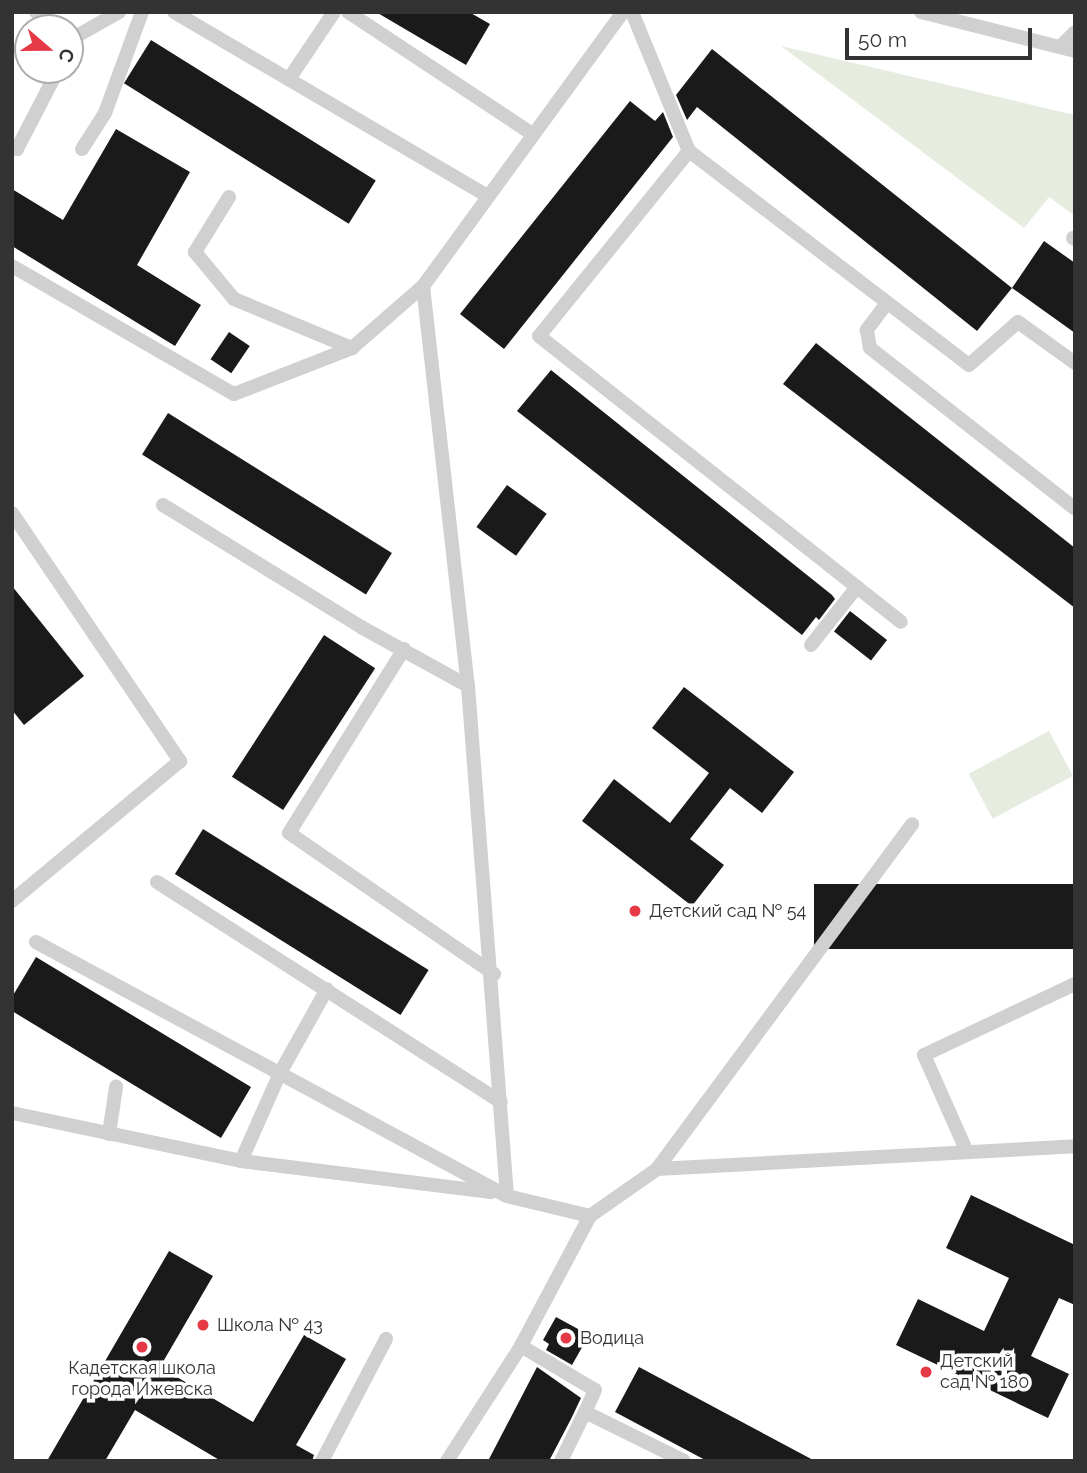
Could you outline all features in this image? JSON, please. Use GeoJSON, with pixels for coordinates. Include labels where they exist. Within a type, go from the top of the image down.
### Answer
{"type":"FeatureCollection","features":[{"type":"Feature","properties":{"kind":"lane"},"geometry":{"type":"LineString","coordinates":[[84,32],[119,12]]}},
{"type":"Feature","properties":{"kind":"lane"},"geometry":{"type":"LineString","coordinates":[[82,149],[105,113],[142,12]]}},
{"type":"Feature","properties":{"kind":"lane"},"geometry":{"type":"LineString","coordinates":[[174,12],[488,196]]}},
{"type":"Feature","properties":{"kind":"lane"},"geometry":{"type":"LineString","coordinates":[[289,79],[334,12]]}},
{"type":"Feature","properties":{"kind":"lane"},"geometry":{"type":"LineString","coordinates":[[348,12],[531,132]]}},
{"type":"Feature","properties":{"kind":"lane"},"geometry":{"type":"LineString","coordinates":[[12,266],[234,394],[352,348],[423,286],[531,132],[623,12]]}},
{"type":"Feature","properties":{"kind":"lane"},"geometry":{"type":"LineString","coordinates":[[632,12],[688,151],[969,365],[1018,322],[1075,363]]}},
{"type":"Feature","properties":{"kind":"lane"},"geometry":{"type":"LineString","coordinates":[[921,12],[1075,51]]}},
{"type":"Feature","properties":{"kind":"lane"},"geometry":{"type":"LineString","coordinates":[[1060,47],[1075,32]]}},
{"type":"Feature","properties":{"kind":"lane"},"geometry":{"type":"LineString","coordinates":[[1060,47],[1075,43]]}},
{"type":"Feature","properties":{"kind":"lane"},"geometry":{"type":"LineString","coordinates":[[12,146],[17,149],[51,84]]}},
{"type":"Feature","properties":{"kind":"lane"},"geometry":{"type":"LineString","coordinates":[[688,151],[539,337],[901,622]]}},
{"type":"Feature","properties":{"kind":"lane"},"geometry":{"type":"LineString","coordinates":[[229,197],[195,252],[234,299],[352,348]]}},
{"type":"Feature","properties":{"kind":"lane"},"geometry":{"type":"LineString","coordinates":[[423,286],[468,686],[494,974],[507,1196]]}},
{"type":"Feature","properties":{"kind":"lane"},"geometry":{"type":"LineString","coordinates":[[887,303],[867,330],[870,348],[1075,509]]}},
{"type":"Feature","properties":{"kind":"lane"},"geometry":{"type":"LineString","coordinates":[[163,505],[468,686]]}},
{"type":"Feature","properties":{"kind":"lane"},"geometry":{"type":"LineString","coordinates":[[12,513],[180,761],[12,901]]}},
{"type":"Feature","properties":{"kind":"lane"},"geometry":{"type":"LineString","coordinates":[[811,645],[857,587]]}},
{"type":"Feature","properties":{"kind":"lane"},"geometry":{"type":"LineString","coordinates":[[404,649],[289,833],[494,974]]}},
{"type":"Feature","properties":{"kind":"lane"},"geometry":{"type":"LineString","coordinates":[[447,1461],[521,1346],[590,1216],[657,1169],[912,824]]}},
{"type":"Feature","properties":{"kind":"lane"},"geometry":{"type":"LineString","coordinates":[[158,881],[501,1102]]}},
{"type":"Feature","properties":{"kind":"lane"},"geometry":{"type":"LineString","coordinates":[[36,942],[507,1196]]}},
{"type":"Feature","properties":{"kind":"lane"},"geometry":{"type":"LineString","coordinates":[[967,1152],[924,1055],[1075,984]]}},
{"type":"Feature","properties":{"kind":"lane"},"geometry":{"type":"LineString","coordinates":[[242,1161],[280,1073],[327,989]]}},
{"type":"Feature","properties":{"kind":"lane"},"geometry":{"type":"LineString","coordinates":[[109,1134],[116,1087]]}},
{"type":"Feature","properties":{"kind":"lane"},"geometry":{"type":"LineString","coordinates":[[12,1113],[242,1161],[507,1196],[590,1216]]}},
{"type":"Feature","properties":{"kind":"lane"},"geometry":{"type":"LineString","coordinates":[[657,1169],[1075,1146]]}},
{"type":"Feature","properties":{"kind":"lane"},"geometry":{"type":"LineString","coordinates":[[322,1461],[386,1339]]}},
{"type":"Feature","properties":{"kind":"lane"},"geometry":{"type":"LineString","coordinates":[[521,1346],[594,1390],[561,1461]]}},
{"type":"Feature","properties":{"kind":"lane"},"geometry":{"type":"LineString","coordinates":[[585,1412],[684,1461]]}},
{"type":"Feature","properties":{"kind":"shaded area"},"geometry":{"type":"Polygon","coordinates":[[[781,46],[1075,115],[1075,216],[1049,197],[1024,228],[781,46]]]}},
{"type":"Feature","properties":{"kind":"shaded area"},"geometry":{"type":"Polygon","coordinates":[[[1049,731],[1073,776],[993,819],[969,774],[1049,731]]]}},
{"type":"Feature","properties":{"kind":"building"},"geometry":{"type":"Polygon","coordinates":[[[376,12],[469,12],[490,24],[466,65],[376,12]]]}},
{"type":"Feature","properties":{"kind":"building"},"geometry":{"type":"Polygon","coordinates":[[[151,40],[376,180],[349,224],[124,83],[151,40]]]}},
{"type":"Feature","properties":{"kind":"building"},"geometry":{"type":"Polygon","coordinates":[[[712,49],[1012,288],[977,331],[697,107],[687,120],[676,95],[712,49]]]}},
{"type":"Feature","properties":{"kind":"building"},"geometry":{"type":"Polygon","coordinates":[[[630,101],[655,121],[663,112],[673,137],[504,349],[460,314],[630,101]]]}},
{"type":"Feature","properties":{"kind":"building"},"geometry":{"type":"Polygon","coordinates":[[[116,129],[190,172],[137,265],[201,305],[175,346],[12,246],[12,189],[63,220],[116,129]]]}},
{"type":"Feature","properties":{"kind":"building"},"geometry":{"type":"Polygon","coordinates":[[[1044,241],[1075,263],[1075,333],[1012,288],[1044,241]]]}},
{"type":"Feature","properties":{"kind":"building"},"geometry":{"type":"Polygon","coordinates":[[[229,332],[250,346],[231,373],[211,359],[229,332]]]}},
{"type":"Feature","properties":{"kind":"building"},"geometry":{"type":"Polygon","coordinates":[[[816,343],[1075,548],[1075,608],[783,384],[816,343]]]}},
{"type":"Feature","properties":{"kind":"building"},"geometry":{"type":"Polygon","coordinates":[[[551,370],[832,595],[835,599],[819,620],[816,617],[802,635],[517,411],[551,370]]]}},
{"type":"Feature","properties":{"kind":"building"},"geometry":{"type":"Polygon","coordinates":[[[168,413],[392,553],[366,594],[142,455],[168,413]]]}},
{"type":"Feature","properties":{"kind":"building"},"geometry":{"type":"Polygon","coordinates":[[[507,485],[547,514],[516,556],[476,527],[507,485]]]}},
{"type":"Feature","properties":{"kind":"building"},"geometry":{"type":"Polygon","coordinates":[[[12,586],[84,676],[24,725],[12,710],[12,586]]]}},
{"type":"Feature","properties":{"kind":"building"},"geometry":{"type":"Polygon","coordinates":[[[850,611],[887,640],[871,660],[834,631],[850,611]]]}},
{"type":"Feature","properties":{"kind":"building"},"geometry":{"type":"Polygon","coordinates":[[[324,635],[375,668],[283,810],[232,777],[324,635]]]}},
{"type":"Feature","properties":{"kind":"building"},"geometry":{"type":"Polygon","coordinates":[[[684,687],[794,772],[762,813],[730,788],[690,839],[724,865],[692,906],[582,821],[614,779],[670,823],[709,773],[652,728],[684,687]]]}},
{"type":"Feature","properties":{"kind":"building"},"geometry":{"type":"Polygon","coordinates":[[[203,829],[429,970],[400,1015],[175,874],[203,829]]]}},
{"type":"Feature","properties":{"kind":"building"},"geometry":{"type":"Polygon","coordinates":[[[814,884],[1075,884],[1075,949],[814,949],[814,884]]]}},
{"type":"Feature","properties":{"kind":"building"},"geometry":{"type":"Polygon","coordinates":[[[36,957],[251,1087],[221,1138],[12,1011],[12,997],[36,957]]]}},
{"type":"Feature","properties":{"kind":"building"},"geometry":{"type":"Polygon","coordinates":[[[971,1195],[1075,1245],[1075,1305],[1059,1298],[1031,1356],[1069,1374],[1048,1418],[896,1345],[918,1299],[984,1331],[1009,1278],[946,1248],[971,1195]]]}},
{"type":"Feature","properties":{"kind":"building","name":"Кадетская школа города Ижевска"},"geometry":{"type":"Polygon","coordinates":[[[169,1251],[213,1276],[160,1367],[253,1422],[304,1335],[346,1359],[296,1445],[314,1455],[312,1461],[221,1461],[135,1410],[105,1461],[47,1461],[169,1251]]]}},
{"type":"Feature","properties":{"kind":"building","name":"Водица"},"geometry":{"type":"Polygon","coordinates":[[[556,1317],[589,1335],[572,1365],[546,1350],[549,1344],[543,1340],[556,1317]]]}},
{"type":"Feature","properties":{"kind":"building"},"geometry":{"type":"Polygon","coordinates":[[[537,1367],[581,1398],[571,1419],[549,1461],[488,1461],[537,1367]]]}},
{"type":"Feature","properties":{"kind":"building"},"geometry":{"type":"Polygon","coordinates":[[[639,1367],[815,1461],[707,1461],[615,1412],[639,1367]]]}},
{"type":"Feature","properties":{"kind":"place","name":"Детский сад № 54"},"geometry":{"type":"Point","coordinates":[635,911]}},
{"type":"Feature","properties":{"kind":"place","name":"Школа № 43"},"geometry":{"type":"Point","coordinates":[203,1325]}},
{"type":"Feature","properties":{"kind":"place","name":"Водица"},"geometry":{"type":"Point","coordinates":[566,1338]}},
{"type":"Feature","properties":{"kind":"place","name":"Кадетская школа города Ижевска"},"geometry":{"type":"Point","coordinates":[142,1347]}},
{"type":"Feature","properties":{"kind":"place","name":"Детский сад № 180"},"geometry":{"type":"Point","coordinates":[926,1372]}}]}
